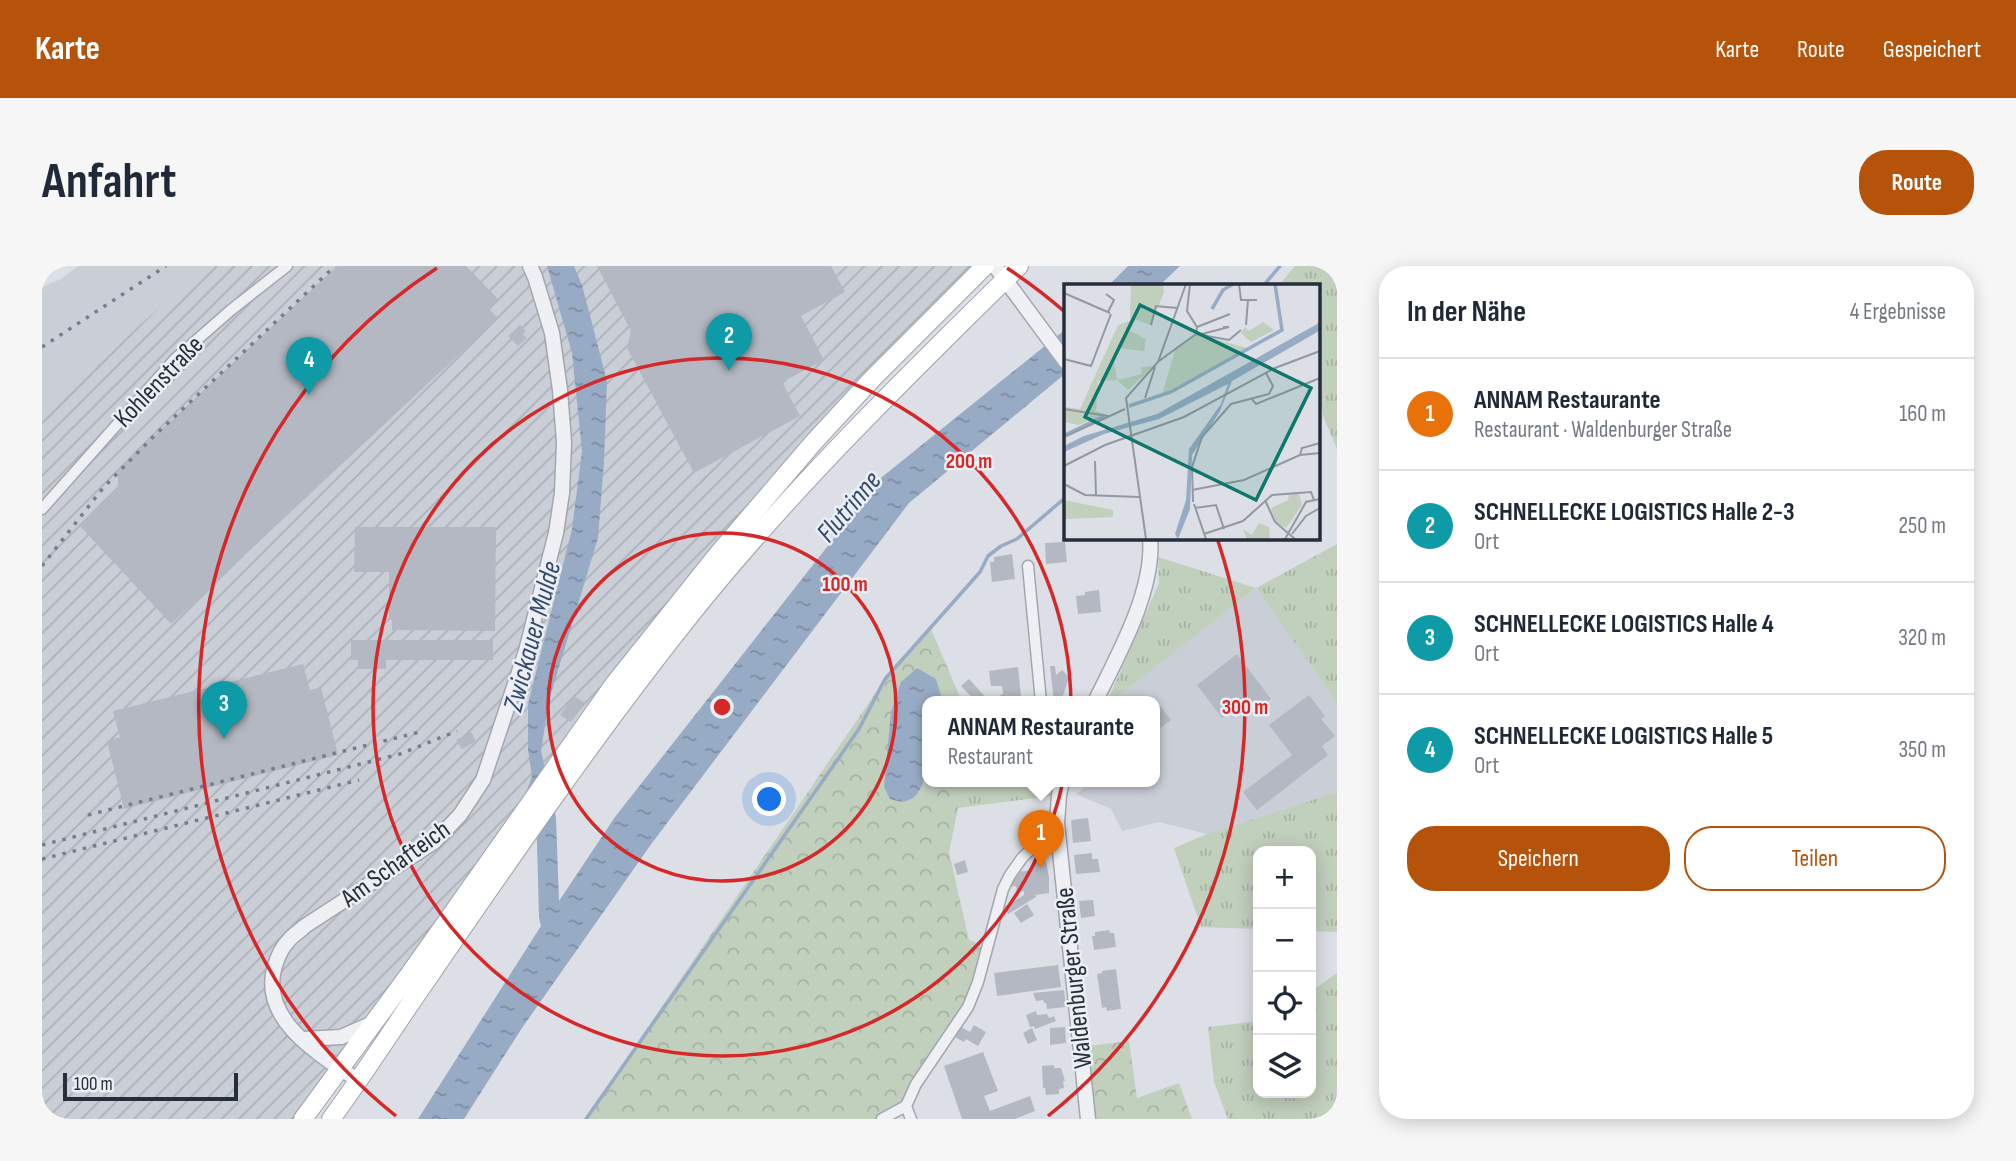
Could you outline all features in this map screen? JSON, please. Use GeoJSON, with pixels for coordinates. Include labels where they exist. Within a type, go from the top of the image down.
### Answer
{"type":"FeatureCollection","features":[{"type":"Feature","properties":{"kind":"main road"},"geometry":{"type":"LineString","coordinates":[[303,1119],[615,683],[718,554],[872,379],[985,266]]}},
{"type":"Feature","properties":{"kind":"main road"},"geometry":{"type":"LineString","coordinates":[[331,1119],[562,787],[681,627],[760,531],[1000,273],[1019,266]]}},
{"type":"Feature","properties":{"kind":"street","name":"Kohlenstraße"},"geometry":{"type":"LineString","coordinates":[[42,509],[174,359],[230,310],[287,266]]}},
{"type":"Feature","properties":{"kind":"street","name":"Am Schafteich"},"geometry":{"type":"LineString","coordinates":[[359,1081],[303,1039],[281,1017],[273,996],[272,979],[277,958],[288,941],[305,926],[434,842],[460,815],[483,780],[526,650],[556,533],[562,493],[564,442],[552,333],[530,266]]}},
{"type":"Feature","properties":{"kind":"street"},"geometry":{"type":"LineString","coordinates":[[1000,273],[1064,359]]}},
{"type":"Feature","properties":{"kind":"street"},"geometry":{"type":"LineString","coordinates":[[1098,696],[1132,624],[1145,586],[1150,539]]}},
{"type":"Feature","properties":{"kind":"street"},"geometry":{"type":"LineString","coordinates":[[1028,566],[1040,696]]}},
{"type":"Feature","properties":{"kind":"street","name":"Waldenburger Straße"},"geometry":{"type":"LineString","coordinates":[[1059,787],[1057,823],[1088,1119]]}},
{"type":"Feature","properties":{"kind":"street"},"geometry":{"type":"LineString","coordinates":[[883,1119],[906,1106],[916,1084],[968,1007],[978,982],[1003,890],[1010,875],[1021,858],[1057,823]]}},
{"type":"Feature","properties":{"kind":"street"},"geometry":{"type":"LineString","coordinates":[[303,1039],[341,1037],[374,1022]]}},
{"type":"Feature","properties":{"kind":"street"},"geometry":{"type":"LineString","coordinates":[[906,1106],[911,1119]]}},
{"type":"Feature","properties":{"kind":"shaded area"},"geometry":{"type":"Polygon","coordinates":[[[78,266],[206,266],[42,412],[42,287],[61,279],[78,266]]]}},
{"type":"Feature","properties":{"kind":"shaded area"},"geometry":{"type":"Polygon","coordinates":[[[206,266],[972,266],[828,419],[402,972],[295,1119],[42,1119],[42,412],[206,266]]]}},
{"type":"Feature","properties":{"kind":"shaded area"},"geometry":{"type":"Polygon","coordinates":[[[1256,588],[1337,703],[1337,792],[1207,834],[1159,822],[1122,831],[1111,809],[1076,794],[1085,787],[1160,787],[1160,696],[1119,696],[1256,588]]]}},
{"type":"Feature","properties":{"kind":"green space"},"geometry":{"type":"Polygon","coordinates":[[[1295,266],[1337,266],[1337,449],[1320,409],[1320,284],[1280,284],[1295,266]]]}},
{"type":"Feature","properties":{"kind":"green space"},"geometry":{"type":"Polygon","coordinates":[[[1337,544],[1337,703],[1256,588],[1337,544]]]}},
{"type":"Feature","properties":{"kind":"green space"},"geometry":{"type":"Polygon","coordinates":[[[1158,557],[1256,588],[1119,696],[1110,696],[1159,583],[1158,557]]]}},
{"type":"Feature","properties":{"kind":"green space"},"geometry":{"type":"Polygon","coordinates":[[[931,629],[959,696],[922,696],[922,787],[966,787],[958,808],[949,852],[969,940],[987,947],[978,982],[906,1106],[882,1119],[585,1119],[885,679],[931,629]]]}},
{"type":"Feature","properties":{"kind":"green space"},"geometry":{"type":"Polygon","coordinates":[[[966,787],[1057,787],[1059,795],[958,808],[966,787]]]}},
{"type":"Feature","properties":{"kind":"green space"},"geometry":{"type":"Polygon","coordinates":[[[1337,792],[1337,932],[1316,931],[1316,846],[1253,846],[1253,929],[1201,927],[1174,848],[1207,834],[1337,792]]]}},
{"type":"Feature","properties":{"kind":"green space"},"geometry":{"type":"Polygon","coordinates":[[[1337,973],[1337,1119],[1228,1119],[1214,1082],[1208,1027],[1253,1022],[1253,1098],[1316,1098],[1316,988],[1337,973]]]}},
{"type":"Feature","properties":{"kind":"green space"},"geometry":{"type":"Polygon","coordinates":[[[1129,1041],[1137,1098],[1179,1083],[1192,1119],[1088,1119],[1080,1047],[1129,1041]]]}},
{"type":"Feature","properties":{"kind":"water"},"geometry":{"type":"Polygon","coordinates":[[[547,266],[574,266],[582,285],[607,381],[598,538],[549,700],[541,751],[556,818],[559,901],[615,817],[882,477],[1064,331],[1064,375],[909,503],[652,843],[522,1028],[464,1119],[418,1119],[541,926],[537,842],[527,790],[532,776],[528,750],[528,704],[572,529],[582,451],[572,353],[547,266]]]}},
{"type":"Feature","properties":{"kind":"water"},"geometry":{"type":"Polygon","coordinates":[[[1128,266],[1180,266],[1161,284],[1110,284],[1128,266]]]}},
{"type":"Feature","properties":{"kind":"water"},"geometry":{"type":"Polygon","coordinates":[[[917,668],[936,679],[941,696],[922,696],[922,786],[915,796],[900,802],[890,799],[884,787],[891,712],[901,682],[917,668]]]}},
{"type":"Feature","properties":{"kind":"building"},"geometry":{"type":"Polygon","coordinates":[[[337,266],[466,266],[498,299],[488,308],[498,318],[171,624],[79,525],[118,489],[118,470],[337,266]]]}},
{"type":"Feature","properties":{"kind":"building"},"geometry":{"type":"Polygon","coordinates":[[[597,266],[831,266],[845,292],[801,316],[824,360],[782,382],[800,416],[694,473],[627,348],[631,331],[597,266]]]}},
{"type":"Feature","properties":{"kind":"building"},"geometry":{"type":"Polygon","coordinates":[[[520,325],[526,331],[523,334],[527,338],[518,346],[508,336],[520,325]]]}},
{"type":"Feature","properties":{"kind":"building"},"geometry":{"type":"Polygon","coordinates":[[[355,527],[496,527],[495,631],[392,630],[392,620],[389,620],[389,572],[354,572],[355,527]]]}},
{"type":"Feature","properties":{"kind":"building"},"geometry":{"type":"Polygon","coordinates":[[[1065,542],[1067,562],[1046,564],[1045,543],[1065,542]]]}},
{"type":"Feature","properties":{"kind":"building"},"geometry":{"type":"Polygon","coordinates":[[[1012,554],[1015,579],[992,582],[990,562],[994,562],[994,557],[1012,554]]]}},
{"type":"Feature","properties":{"kind":"building"},"geometry":{"type":"Polygon","coordinates":[[[1099,590],[1101,612],[1078,614],[1076,596],[1099,590]]]}},
{"type":"Feature","properties":{"kind":"building"},"geometry":{"type":"Polygon","coordinates":[[[351,640],[493,640],[493,660],[386,660],[386,669],[358,669],[358,660],[351,660],[351,640]]]}},
{"type":"Feature","properties":{"kind":"building"},"geometry":{"type":"Polygon","coordinates":[[[1237,654],[1271,699],[1256,710],[1247,699],[1222,718],[1197,685],[1237,654]]]}},
{"type":"Feature","properties":{"kind":"building"},"geometry":{"type":"Polygon","coordinates":[[[303,664],[310,690],[321,687],[338,755],[124,809],[107,741],[120,737],[113,711],[303,664]]]}},
{"type":"Feature","properties":{"kind":"building"},"geometry":{"type":"Polygon","coordinates":[[[1050,666],[1055,666],[1056,675],[1062,670],[1069,677],[1063,696],[1053,696],[1050,666]]]}},
{"type":"Feature","properties":{"kind":"building"},"geometry":{"type":"Polygon","coordinates":[[[1018,667],[1021,696],[1001,696],[1002,686],[991,686],[989,671],[1018,667]]]}},
{"type":"Feature","properties":{"kind":"building"},"geometry":{"type":"Polygon","coordinates":[[[969,679],[985,696],[970,696],[961,686],[969,679]]]}},
{"type":"Feature","properties":{"kind":"building"},"geometry":{"type":"Polygon","coordinates":[[[1309,695],[1325,716],[1321,719],[1335,736],[1322,746],[1328,755],[1257,810],[1243,792],[1292,755],[1269,725],[1309,695]]]}},
{"type":"Feature","properties":{"kind":"building"},"geometry":{"type":"Polygon","coordinates":[[[574,696],[585,703],[571,722],[560,715],[574,696]]]}},
{"type":"Feature","properties":{"kind":"building"},"geometry":{"type":"Polygon","coordinates":[[[1160,705],[1171,720],[1160,728],[1160,705]]]}},
{"type":"Feature","properties":{"kind":"building"},"geometry":{"type":"Polygon","coordinates":[[[471,732],[476,741],[462,749],[456,740],[471,732]]]}},
{"type":"Feature","properties":{"kind":"building"},"geometry":{"type":"Polygon","coordinates":[[[1029,814],[1042,822],[1033,836],[1020,827],[1029,814]]]}},
{"type":"Feature","properties":{"kind":"building"},"geometry":{"type":"Polygon","coordinates":[[[1088,818],[1091,841],[1073,843],[1071,820],[1088,818]]]}},
{"type":"Feature","properties":{"kind":"building"},"geometry":{"type":"Polygon","coordinates":[[[1092,853],[1092,859],[1098,859],[1100,872],[1076,874],[1074,855],[1092,853]]]}},
{"type":"Feature","properties":{"kind":"building"},"geometry":{"type":"Polygon","coordinates":[[[965,860],[968,872],[957,875],[954,864],[965,860]]]}},
{"type":"Feature","properties":{"kind":"building"},"geometry":{"type":"Polygon","coordinates":[[[1046,861],[1049,893],[1035,895],[1036,897],[1008,914],[1004,907],[1024,895],[1024,891],[1017,892],[1016,886],[1006,887],[1011,875],[1033,870],[1032,863],[1046,861]]]}},
{"type":"Feature","properties":{"kind":"building"},"geometry":{"type":"Polygon","coordinates":[[[1093,900],[1095,916],[1081,918],[1079,901],[1093,900]]]}},
{"type":"Feature","properties":{"kind":"building"},"geometry":{"type":"Polygon","coordinates":[[[1027,904],[1034,915],[1021,923],[1014,913],[1027,904]]]}},
{"type":"Feature","properties":{"kind":"building"},"geometry":{"type":"Polygon","coordinates":[[[1109,930],[1114,933],[1116,947],[1094,950],[1092,936],[1095,936],[1095,932],[1109,930]]]}},
{"type":"Feature","properties":{"kind":"building"},"geometry":{"type":"Polygon","coordinates":[[[1058,965],[1061,987],[997,996],[994,973],[1058,965]]]}},
{"type":"Feature","properties":{"kind":"building"},"geometry":{"type":"Polygon","coordinates":[[[1116,969],[1121,1009],[1107,1011],[1106,1007],[1102,1008],[1097,974],[1116,969]]]}},
{"type":"Feature","properties":{"kind":"building"},"geometry":{"type":"Polygon","coordinates":[[[1064,990],[1066,1007],[1047,1009],[1046,1003],[1043,1000],[1036,1001],[1033,993],[1064,990]]]}},
{"type":"Feature","properties":{"kind":"building"},"geometry":{"type":"Polygon","coordinates":[[[1036,1011],[1037,1015],[1047,1014],[1049,1018],[1054,1016],[1056,1021],[1035,1029],[1034,1026],[1030,1027],[1026,1015],[1036,1011]]]}},
{"type":"Feature","properties":{"kind":"building"},"geometry":{"type":"Polygon","coordinates":[[[974,1025],[986,1032],[978,1046],[953,1036],[959,1026],[970,1032],[974,1025]]]}},
{"type":"Feature","properties":{"kind":"building"},"geometry":{"type":"Polygon","coordinates":[[[1065,1027],[1066,1043],[1050,1045],[1050,1028],[1065,1027]]]}},
{"type":"Feature","properties":{"kind":"building"},"geometry":{"type":"Polygon","coordinates":[[[1032,1028],[1037,1040],[1028,1044],[1023,1033],[1032,1028]]]}},
{"type":"Feature","properties":{"kind":"building"},"geometry":{"type":"Polygon","coordinates":[[[983,1052],[998,1091],[984,1096],[990,1111],[1030,1096],[1035,1111],[1015,1119],[962,1119],[944,1066],[983,1052]]]}},
{"type":"Feature","properties":{"kind":"building"},"geometry":{"type":"Polygon","coordinates":[[[1054,1065],[1054,1068],[1061,1068],[1064,1088],[1059,1089],[1059,1094],[1046,1095],[1042,1066],[1054,1065]]]}},
{"type":"Feature","properties":{"kind":"waterway"},"geometry":{"type":"LineString","coordinates":[[1265,284],[1280,266]]}},
{"type":"Feature","properties":{"kind":"waterway"},"geometry":{"type":"LineString","coordinates":[[586,1119],[859,729],[885,679],[980,572],[988,556],[1017,539],[1064,499]]}},
{"type":"Feature","properties":{"kind":"railway"},"geometry":{"type":"LineString","coordinates":[[42,347],[166,266]]}},
{"type":"Feature","properties":{"kind":"railway"},"geometry":{"type":"LineString","coordinates":[[42,566],[103,488],[153,437],[335,266]]}},
{"type":"Feature","properties":{"kind":"railway"},"geometry":{"type":"LineString","coordinates":[[42,845],[400,754],[457,731]]}},
{"type":"Feature","properties":{"kind":"railway"},"geometry":{"type":"LineString","coordinates":[[88,815],[420,732]]}},
{"type":"Feature","properties":{"kind":"railway"},"geometry":{"type":"LineString","coordinates":[[42,859],[359,780]]}},
{"type":"Feature","properties":{"kind":"place","name":"SCHNELLECKE LOGISTICS Halle 2-3"},"geometry":{"type":"Point","coordinates":[729,371]}},
{"type":"Feature","properties":{"kind":"place","name":"SCHNELLECKE LOGISTICS Halle 5"},"geometry":{"type":"Point","coordinates":[309,395]}},
{"type":"Feature","properties":{"kind":"place","name":"SCHNELLECKE LOGISTICS Halle 4"},"geometry":{"type":"Point","coordinates":[224,739]}},
{"type":"Feature","properties":{"kind":"place","name":"ANNAM Restaurante"},"geometry":{"type":"Point","coordinates":[1041,868]}},
{"type":"Feature","properties":{"kind":"water label","name":"Flutrinne"},"geometry":{"type":"Point","coordinates":[848,506]}},
{"type":"Feature","properties":{"kind":"water label","name":"Zwickauer Mulde"},"geometry":{"type":"Point","coordinates":[531,636]}}]}
